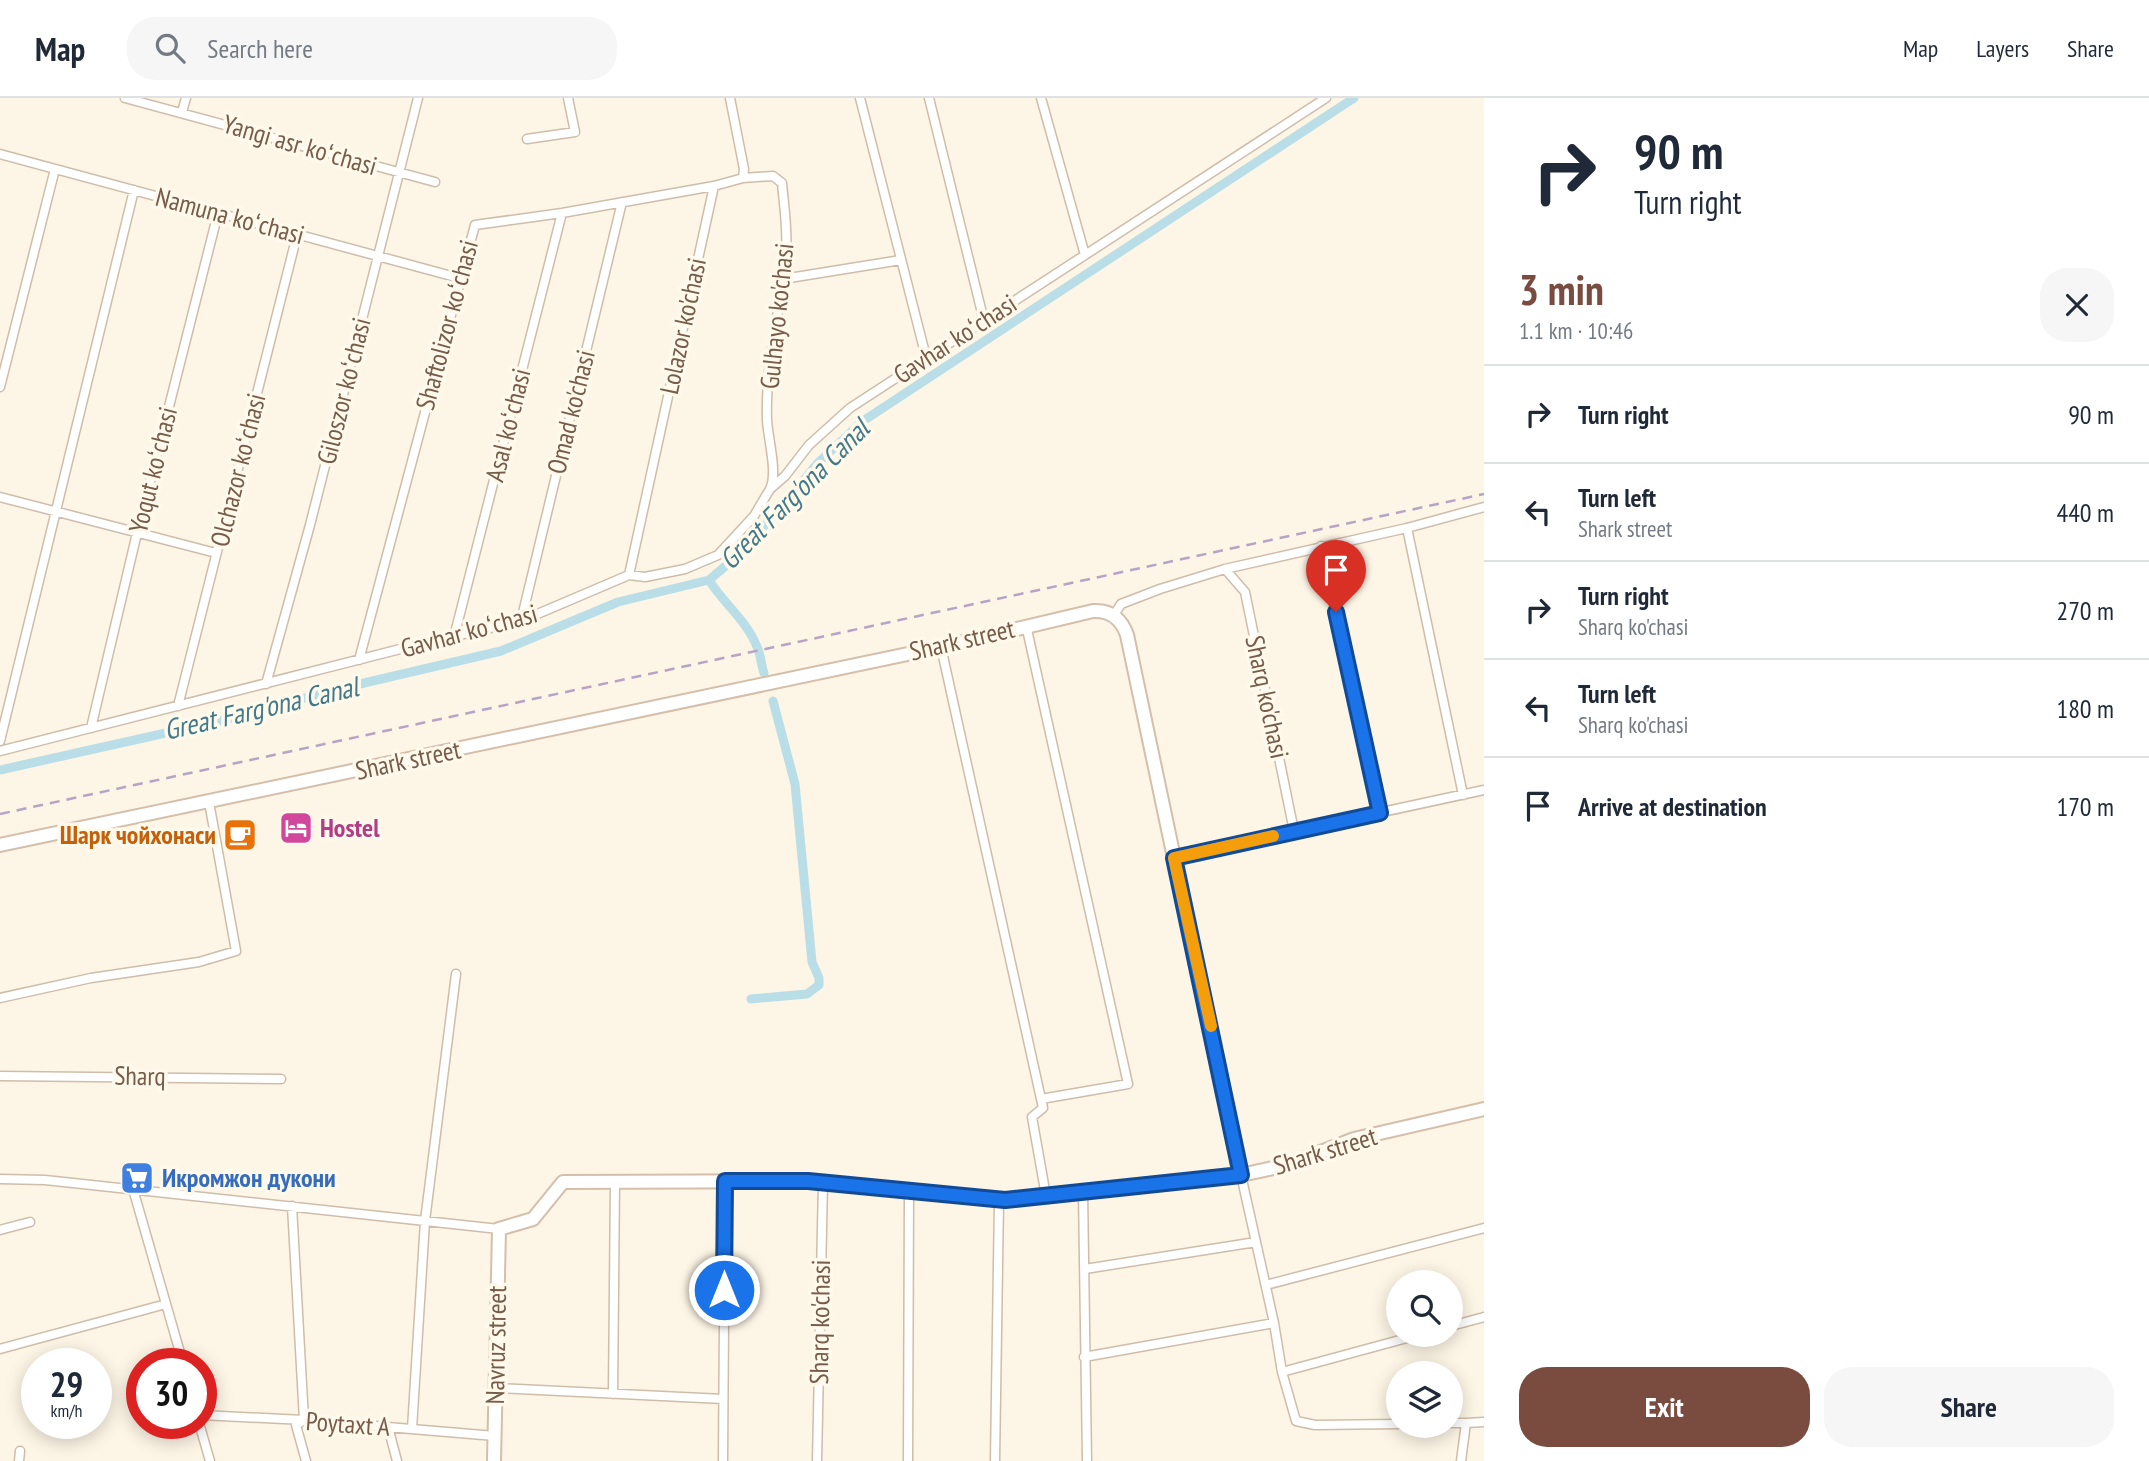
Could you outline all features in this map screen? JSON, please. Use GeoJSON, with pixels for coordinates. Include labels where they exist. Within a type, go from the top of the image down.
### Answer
{"type":"FeatureCollection","features":[{"type":"Feature","properties":{"kind":"main road","name":"Shark street"},"geometry":{"type":"LineString","coordinates":[[0,845],[1102,611],[1114,615],[1127,635],[1241,1175],[1287,1165],[1354,1139],[1484,1109]]}},
{"type":"Feature","properties":{"kind":"main road"},"geometry":{"type":"LineString","coordinates":[[499,1229],[533,1219],[563,1182],[823,1182],[999,1200],[1241,1175]]}},
{"type":"Feature","properties":{"kind":"main road","name":"Navruz street"},"geometry":{"type":"LineString","coordinates":[[494,1461],[499,1229]]}},
{"type":"Feature","properties":{"kind":"street","name":"Yangi asr koʻchasi"},"geometry":{"type":"LineString","coordinates":[[125,98],[436,182]]}},
{"type":"Feature","properties":{"kind":"street"},"geometry":{"type":"LineString","coordinates":[[182,112],[186,98]]}},
{"type":"Feature","properties":{"kind":"street","name":"Giloszor koʻchasi"},"geometry":{"type":"LineString","coordinates":[[266,684],[310,525],[418,98]]}},
{"type":"Feature","properties":{"kind":"street"},"geometry":{"type":"LineString","coordinates":[[527,139],[575,132],[568,98]]}},
{"type":"Feature","properties":{"kind":"street"},"geometry":{"type":"LineString","coordinates":[[713,186],[743,178],[744,169],[730,98]]}},
{"type":"Feature","properties":{"kind":"street"},"geometry":{"type":"LineString","coordinates":[[860,98],[926,357]]}},
{"type":"Feature","properties":{"kind":"street"},"geometry":{"type":"LineString","coordinates":[[929,98],[984,321]]}},
{"type":"Feature","properties":{"kind":"street"},"geometry":{"type":"LineString","coordinates":[[1041,98],[1085,255]]}},
{"type":"Feature","properties":{"kind":"street","name":"Gavhar koʻchasi"},"geometry":{"type":"LineString","coordinates":[[0,751],[521,621],[629,575],[645,578],[685,569],[718,555],[754,516],[770,489],[785,476],[809,445],[850,408],[1326,98]]}},
{"type":"Feature","properties":{"kind":"street","name":"Namuna koʻchasi"},"geometry":{"type":"LineString","coordinates":[[0,154],[459,278]]}},
{"type":"Feature","properties":{"kind":"street"},"geometry":{"type":"LineString","coordinates":[[0,387],[55,169]]}},
{"type":"Feature","properties":{"kind":"street","name":"Gulhayo ko'chasi"},"geometry":{"type":"LineString","coordinates":[[743,178],[774,176],[782,183],[787,250],[767,418],[772,465],[770,489]]}},
{"type":"Feature","properties":{"kind":"street","name":"Shaftolizor koʻchasi"},"geometry":{"type":"LineString","coordinates":[[359,660],[475,225],[562,213],[713,186]]}},
{"type":"Feature","properties":{"kind":"street","name":"Lolazor ko'chasi"},"geometry":{"type":"LineString","coordinates":[[629,575],[713,186]]}},
{"type":"Feature","properties":{"kind":"street"},"geometry":{"type":"LineString","coordinates":[[0,741],[134,190]]}},
{"type":"Feature","properties":{"kind":"street","name":"Omad ko'chasi"},"geometry":{"type":"LineString","coordinates":[[521,621],[622,202]]}},
{"type":"Feature","properties":{"kind":"street","name":"Yoqut koʻchasi"},"geometry":{"type":"LineString","coordinates":[[91,728],[218,213]]}},
{"type":"Feature","properties":{"kind":"street","name":"Asal koʻchasi"},"geometry":{"type":"LineString","coordinates":[[453,636],[562,213]]}},
{"type":"Feature","properties":{"kind":"street","name":"Olchazor koʻchasi"},"geometry":{"type":"LineString","coordinates":[[178,706],[297,235]]}},
{"type":"Feature","properties":{"kind":"street"},"geometry":{"type":"LineString","coordinates":[[783,279],[901,260]]}},
{"type":"Feature","properties":{"kind":"street"},"geometry":{"type":"LineString","coordinates":[[0,497],[216,553]]}},
{"type":"Feature","properties":{"kind":"street"},"geometry":{"type":"LineString","coordinates":[[1114,615],[1121,604],[1225,569],[1484,507]]}},
{"type":"Feature","properties":{"kind":"street"},"geometry":{"type":"LineString","coordinates":[[1407,527],[1463,795]]}},
{"type":"Feature","properties":{"kind":"street"},"geometry":{"type":"LineString","coordinates":[[1321,546],[1380,813]]}},
{"type":"Feature","properties":{"kind":"street","name":"Sharq ko'chasi"},"geometry":{"type":"LineString","coordinates":[[1225,569],[1245,592],[1294,831]]}},
{"type":"Feature","properties":{"kind":"street"},"geometry":{"type":"LineString","coordinates":[[1026,625],[1128,1084],[1041,1099]]}},
{"type":"Feature","properties":{"kind":"street"},"geometry":{"type":"LineString","coordinates":[[941,647],[1041,1099],[1042,1108],[1032,1117],[1046,1196]]}},
{"type":"Feature","properties":{"kind":"street"},"geometry":{"type":"LineString","coordinates":[[1174,858],[1484,790]]}},
{"type":"Feature","properties":{"kind":"street"},"geometry":{"type":"LineString","coordinates":[[0,999],[91,978],[199,962],[236,951],[209,802]]}},
{"type":"Feature","properties":{"kind":"street"},"geometry":{"type":"LineString","coordinates":[[412,1429],[425,1221],[456,974]]}},
{"type":"Feature","properties":{"kind":"street","name":"Sharq"},"geometry":{"type":"LineString","coordinates":[[0,1076],[281,1079]]}},
{"type":"Feature","properties":{"kind":"street"},"geometry":{"type":"LineString","coordinates":[[1241,1175],[1274,1323],[1282,1372],[1296,1421],[1315,1425],[1386,1424]]}},
{"type":"Feature","properties":{"kind":"street"},"geometry":{"type":"LineString","coordinates":[[0,1178],[46,1180],[499,1229]]}},
{"type":"Feature","properties":{"kind":"street"},"geometry":{"type":"LineString","coordinates":[[723,1461],[725,1181]]}},
{"type":"Feature","properties":{"kind":"street"},"geometry":{"type":"LineString","coordinates":[[613,1394],[615,1182]]}},
{"type":"Feature","properties":{"kind":"street","name":"Sharq ko'chasi"},"geometry":{"type":"LineString","coordinates":[[817,1461],[823,1182]]}},
{"type":"Feature","properties":{"kind":"street"},"geometry":{"type":"LineString","coordinates":[[133,1189],[179,1348]]}},
{"type":"Feature","properties":{"kind":"street"},"geometry":{"type":"LineString","coordinates":[[908,1461],[909,1191]]}},
{"type":"Feature","properties":{"kind":"street"},"geometry":{"type":"LineString","coordinates":[[1083,1191],[1087,1461]]}},
{"type":"Feature","properties":{"kind":"street"},"geometry":{"type":"LineString","coordinates":[[995,1461],[999,1200]]}},
{"type":"Feature","properties":{"kind":"street"},"geometry":{"type":"LineString","coordinates":[[292,1206],[304,1420],[296,1425],[306,1461]]}},
{"type":"Feature","properties":{"kind":"street"},"geometry":{"type":"LineString","coordinates":[[0,1230],[30,1222]]}},
{"type":"Feature","properties":{"kind":"street"},"geometry":{"type":"LineString","coordinates":[[1266,1286],[1484,1228]]}},
{"type":"Feature","properties":{"kind":"street"},"geometry":{"type":"LineString","coordinates":[[1085,1269],[1256,1242]]}},
{"type":"Feature","properties":{"kind":"street"},"geometry":{"type":"LineString","coordinates":[[0,1349],[166,1304]]}},
{"type":"Feature","properties":{"kind":"street"},"geometry":{"type":"LineString","coordinates":[[1463,1323],[1484,1317]]}},
{"type":"Feature","properties":{"kind":"street"},"geometry":{"type":"LineString","coordinates":[[1084,1357],[1274,1323]]}},
{"type":"Feature","properties":{"kind":"street"},"geometry":{"type":"LineString","coordinates":[[1282,1372],[1386,1344]]}},
{"type":"Feature","properties":{"kind":"street"},"geometry":{"type":"LineString","coordinates":[[496,1388],[723,1399]]}},
{"type":"Feature","properties":{"kind":"street","name":"Poytaxt A"},"geometry":{"type":"LineString","coordinates":[[217,1416],[304,1420],[495,1436]]}},
{"type":"Feature","properties":{"kind":"street"},"geometry":{"type":"LineString","coordinates":[[1461,1461],[1466,1423],[1484,1422]]}},
{"type":"Feature","properties":{"kind":"street"},"geometry":{"type":"LineString","coordinates":[[388,1427],[397,1461]]}},
{"type":"Feature","properties":{"kind":"street"},"geometry":{"type":"LineString","coordinates":[[204,1439],[210,1461]]}},
{"type":"Feature","properties":{"kind":"street"},"geometry":{"type":"LineString","coordinates":[[19,1461],[20,1451]]}},
{"type":"Feature","properties":{"kind":"waterway","name":"Great Farg'ona Canal"},"geometry":{"type":"LineString","coordinates":[[0,770],[224,720],[334,690],[501,651],[618,602],[709,580],[742,552],[819,462],[863,421],[1354,98]]}},
{"type":"Feature","properties":{"kind":"waterway"},"geometry":{"type":"LineString","coordinates":[[709,580],[753,638],[764,673]]}},
{"type":"Feature","properties":{"kind":"waterway"},"geometry":{"type":"LineString","coordinates":[[751,999],[807,994],[819,985],[812,962],[795,784],[773,701]]}},
{"type":"Feature","properties":{"kind":"railway"},"geometry":{"type":"LineString","coordinates":[[0,814],[1484,494]]}},
{"type":"Feature","properties":{"kind":"slow traffic"},"geometry":{"type":"LineString","coordinates":[[1211,1026],[1174,858],[1273,836]]}},
{"type":"Feature","properties":{"kind":"place","name":"Hostel"},"geometry":{"type":"Point","coordinates":[296,828]}},
{"type":"Feature","properties":{"kind":"place","name":"Шарк чойхонаси"},"geometry":{"type":"Point","coordinates":[240,835]}},
{"type":"Feature","properties":{"kind":"place","name":"Икромжон дукони"},"geometry":{"type":"Point","coordinates":[137,1178]}},
{"type":"Feature","properties":{"kind":"route"},"geometry":{"type":"LineString","coordinates":[[724,1290],[725,1181],[808,1181],[1005,1200],[1241,1175],[1174,858],[1380,813],[1336,612]]}}]}
